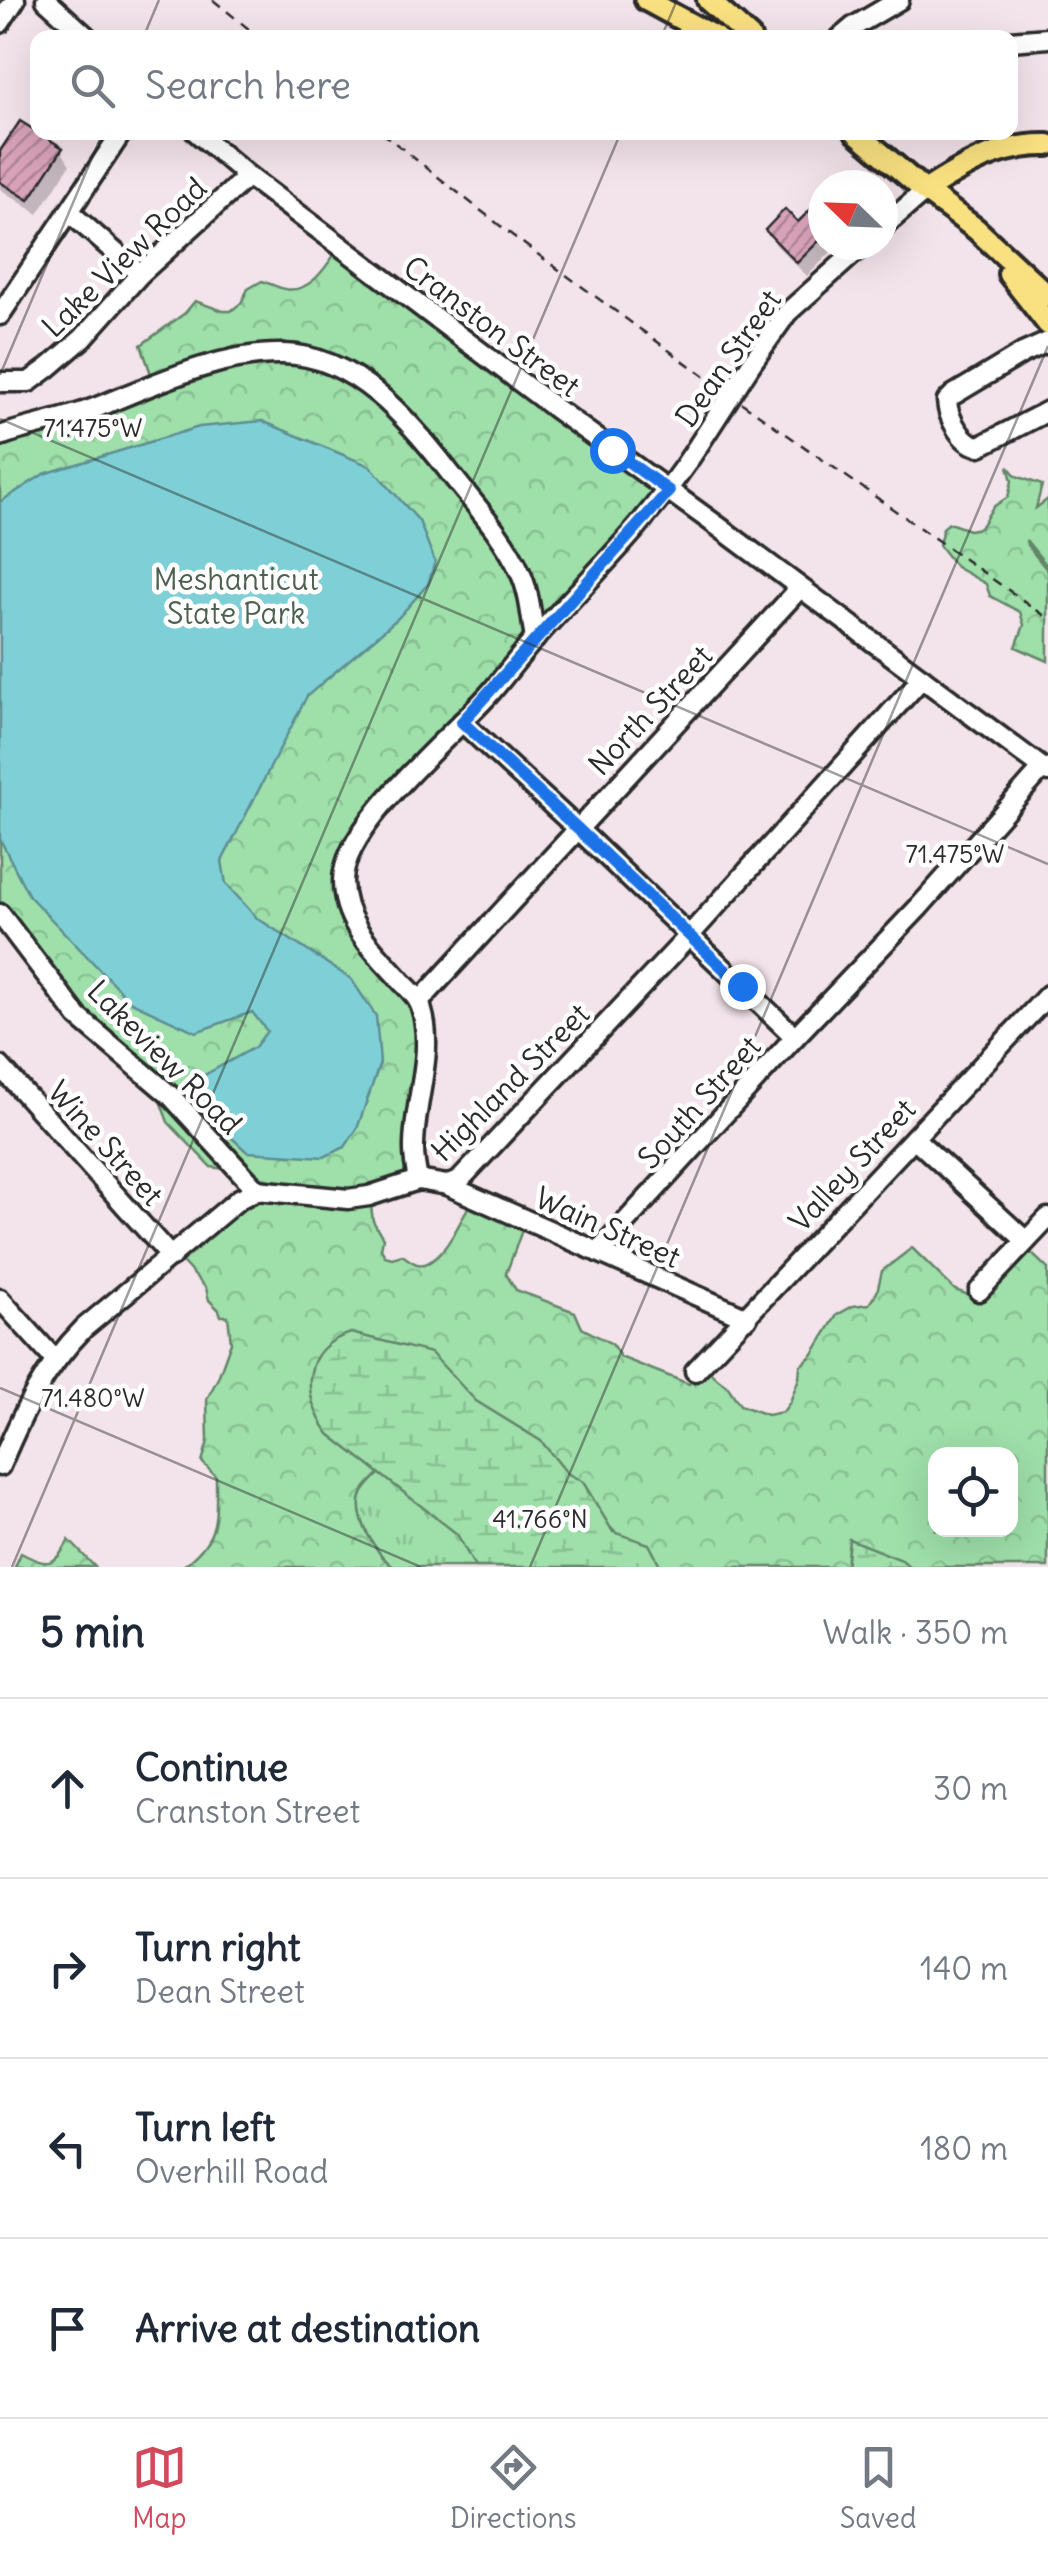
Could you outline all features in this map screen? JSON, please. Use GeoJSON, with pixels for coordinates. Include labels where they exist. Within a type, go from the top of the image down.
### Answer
{"type":"FeatureCollection","features":[{"type":"Feature","properties":{"kind":"main road"},"geometry":{"type":"LineString","coordinates":[[646,0],[701,30]]}},
{"type":"Feature","properties":{"kind":"main road"},"geometry":{"type":"LineString","coordinates":[[708,0],[741,30]]}},
{"type":"Feature","properties":{"kind":"main road"},"geometry":{"type":"LineString","coordinates":[[865,140],[997,247],[1048,296]]}},
{"type":"Feature","properties":{"kind":"main road"},"geometry":{"type":"LineString","coordinates":[[924,191],[988,154],[1048,145]]}},
{"type":"Feature","properties":{"kind":"main road"},"geometry":{"type":"LineString","coordinates":[[950,209],[1018,284],[1048,324]]}},
{"type":"Feature","properties":{"kind":"street"},"geometry":{"type":"LineString","coordinates":[[0,22],[16,0]]}},
{"type":"Feature","properties":{"kind":"street"},"geometry":{"type":"LineString","coordinates":[[46,0],[79,30]]}},
{"type":"Feature","properties":{"kind":"street"},"geometry":{"type":"LineString","coordinates":[[849,30],[899,0]]}},
{"type":"Feature","properties":{"kind":"street"},"geometry":{"type":"LineString","coordinates":[[1018,40],[1048,38]]}},
{"type":"Feature","properties":{"kind":"street"},"geometry":{"type":"LineString","coordinates":[[0,315],[117,140]]}},
{"type":"Feature","properties":{"kind":"street","name":"Cranston Street"},"geometry":{"type":"LineString","coordinates":[[205,140],[556,409],[1046,770]]}},
{"type":"Feature","properties":{"kind":"street","name":"Lake View Road"},"geometry":{"type":"LineString","coordinates":[[0,382],[29,382],[83,338],[140,274],[248,176]]}},
{"type":"Feature","properties":{"kind":"street"},"geometry":{"type":"LineString","coordinates":[[898,213],[924,191]]}},
{"type":"Feature","properties":{"kind":"street"},"geometry":{"type":"LineString","coordinates":[[69,212],[140,274]]}},
{"type":"Feature","properties":{"kind":"street","name":"Dean Street"},"geometry":{"type":"LineString","coordinates":[[420,1002],[367,944],[348,908],[344,878],[350,850],[402,782],[488,695],[669,491],[788,314],[846,260]]}},
{"type":"Feature","properties":{"kind":"street"},"geometry":{"type":"LineString","coordinates":[[1048,342],[947,401],[947,408],[972,446],[980,446],[1048,411]]}},
{"type":"Feature","properties":{"kind":"street"},"geometry":{"type":"LineString","coordinates":[[0,436],[87,411],[216,364],[282,354],[322,361],[350,374],[380,396],[412,426],[446,467],[520,571],[535,639]]}},
{"type":"Feature","properties":{"kind":"street","name":"North Street"},"geometry":{"type":"LineString","coordinates":[[420,1002],[800,588]]}},
{"type":"Feature","properties":{"kind":"street","name":"Highland Street"},"geometry":{"type":"LineString","coordinates":[[257,1190],[348,1200],[418,1180],[447,1185],[458,1182],[922,678]]}},
{"type":"Feature","properties":{"kind":"street"},"geometry":{"type":"LineString","coordinates":[[462,722],[796,1036]]}},
{"type":"Feature","properties":{"kind":"street","name":"South Street"},"geometry":{"type":"LineString","coordinates":[[598,1252],[1046,770]]}},
{"type":"Feature","properties":{"kind":"street","name":"Lakeview Road"},"geometry":{"type":"LineString","coordinates":[[0,914],[78,1017],[171,1096],[257,1190]]}},
{"type":"Feature","properties":{"kind":"street","name":"Valley Street"},"geometry":{"type":"LineString","coordinates":[[695,1371],[1048,994]]}},
{"type":"Feature","properties":{"kind":"street"},"geometry":{"type":"LineString","coordinates":[[418,1180],[414,1147],[427,1042],[420,1002]]}},
{"type":"Feature","properties":{"kind":"street","name":"Wine Street"},"geometry":{"type":"LineString","coordinates":[[0,1066],[171,1257]]}},
{"type":"Feature","properties":{"kind":"street"},"geometry":{"type":"LineString","coordinates":[[914,1138],[1026,1242]]}},
{"type":"Feature","properties":{"kind":"street","name":"Wain Street"},"geometry":{"type":"LineString","coordinates":[[447,1185],[747,1318]]}},
{"type":"Feature","properties":{"kind":"street"},"geometry":{"type":"LineString","coordinates":[[1,1460],[36,1388],[84,1328],[239,1199],[257,1190]]}},
{"type":"Feature","properties":{"kind":"street"},"geometry":{"type":"LineString","coordinates":[[979,1291],[1048,1218]]}},
{"type":"Feature","properties":{"kind":"street"},"geometry":{"type":"LineString","coordinates":[[0,1299],[55,1360]]}},
{"type":"Feature","properties":{"kind":"path"},"geometry":{"type":"LineString","coordinates":[[213,0],[250,30]]}},
{"type":"Feature","properties":{"kind":"path"},"geometry":{"type":"LineString","coordinates":[[391,140],[517,239],[722,389]]}},
{"type":"Feature","properties":{"kind":"path"},"geometry":{"type":"LineString","coordinates":[[735,398],[1048,618]]}},
{"type":"Feature","properties":{"kind":"green space"},"geometry":{"type":"Polygon","coordinates":[[[340,246],[664,487],[351,847],[346,906],[419,1007],[416,1177],[370,1199],[373,1221],[383,1238],[381,1249],[385,1256],[402,1255],[417,1264],[426,1264],[443,1250],[473,1198],[525,1222],[506,1274],[516,1290],[575,1312],[582,1328],[612,1344],[620,1357],[689,1384],[705,1369],[728,1387],[740,1405],[767,1415],[783,1412],[790,1402],[800,1366],[813,1354],[837,1315],[853,1306],[869,1304],[877,1292],[882,1271],[912,1248],[955,1290],[974,1297],[1028,1250],[1048,1269],[1048,1567],[648,1567],[610,1527],[577,1509],[385,1468],[363,1492],[360,1511],[373,1544],[394,1567],[182,1567],[203,1547],[213,1528],[216,1477],[202,1462],[208,1441],[207,1399],[231,1342],[228,1316],[221,1316],[209,1300],[206,1288],[174,1253],[252,1191],[239,1171],[211,1167],[168,1122],[156,1090],[0,915],[0,428],[22,418],[83,412],[151,374],[141,345],[195,301],[231,311],[241,303],[248,289],[262,281],[294,289],[318,276],[340,246]]]}},
{"type":"Feature","properties":{"kind":"green space"},"geometry":{"type":"Polygon","coordinates":[[[1008,466],[1016,476],[1042,485],[1036,508],[1048,499],[1048,567],[1026,540],[1048,571],[1048,661],[1016,647],[1024,625],[1020,612],[990,596],[986,584],[956,567],[939,545],[943,528],[949,523],[969,530],[980,528],[993,507],[1008,497],[1012,481],[1008,466]]]}},
{"type":"Feature","properties":{"kind":"green space"},"geometry":{"type":"Polygon","coordinates":[[[351,1333],[431,1353],[476,1401],[541,1441],[567,1473],[583,1482],[613,1532],[649,1544],[661,1567],[475,1567],[457,1534],[329,1434],[320,1420],[310,1390],[314,1362],[334,1340],[351,1333]]]}},
{"type":"Feature","properties":{"kind":"green space"},"geometry":{"type":"Polygon","coordinates":[[[385,1468],[577,1509],[610,1527],[648,1567],[394,1567],[373,1544],[360,1511],[363,1492],[385,1468]]]}},
{"type":"Feature","properties":{"kind":"green space"},"geometry":{"type":"Polygon","coordinates":[[[849,1539],[902,1560],[910,1567],[846,1567],[849,1539]]]}},
{"type":"Feature","properties":{"kind":"green space"},"geometry":{"type":"Polygon","coordinates":[[[69,1540],[95,1567],[15,1567],[21,1553],[38,1561],[54,1560],[69,1540]]]}},
{"type":"Feature","properties":{"kind":"water","name":"Meshanticut State Park"},"geometry":{"type":"Polygon","coordinates":[[[262,421],[370,466],[419,521],[435,562],[428,584],[398,618],[307,696],[222,861],[226,884],[257,918],[351,979],[376,1016],[380,1063],[357,1129],[345,1147],[324,1157],[247,1152],[202,1110],[201,1077],[255,1047],[267,1031],[252,1012],[196,1032],[131,1002],[29,896],[0,839],[0,502],[44,474],[199,427],[262,421]]]}},
{"type":"Feature","properties":{"kind":"building"},"geometry":{"type":"Polygon","coordinates":[[[20,121],[30,127],[30,140],[50,140],[63,148],[29,200],[0,182],[0,151],[20,121]]]}},
{"type":"Feature","properties":{"kind":"building"},"geometry":{"type":"Polygon","coordinates":[[[785,209],[798,222],[808,212],[808,252],[797,263],[765,230],[785,209]]]}},
{"type":"Feature","properties":{"kind":"route"},"geometry":{"type":"LineString","coordinates":[[612,450],[669,491],[462,722],[742,986]]}}]}
